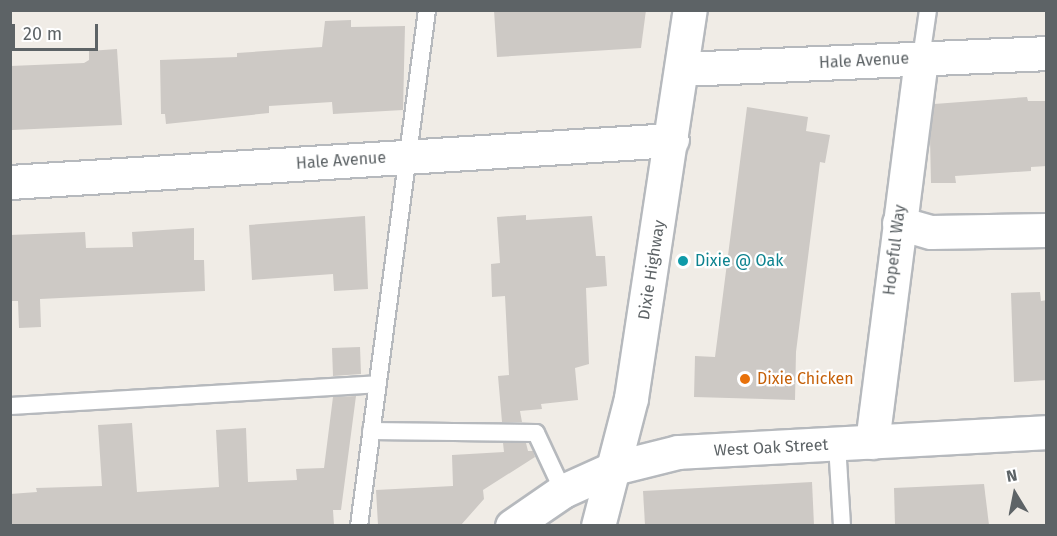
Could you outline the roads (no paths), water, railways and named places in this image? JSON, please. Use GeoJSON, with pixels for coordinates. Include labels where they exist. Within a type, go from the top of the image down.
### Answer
{"type":"FeatureCollection","features":[{"type":"Feature","properties":{"kind":"street","name":"Dixie Highway"},"geometry":{"type":"LineString","coordinates":[[598,525],[631,398],[690,10]]}},
{"type":"Feature","properties":{"kind":"street","name":"Hale Avenue"},"geometry":{"type":"LineString","coordinates":[[682,69],[1047,53]]}},
{"type":"Feature","properties":{"kind":"street","name":"Hopeful Way"},"geometry":{"type":"LineString","coordinates":[[872,442],[921,58]]}},
{"type":"Feature","properties":{"kind":"street","name":"Hale Avenue"},"geometry":{"type":"LineString","coordinates":[[10,182],[672,140]]}},
{"type":"Feature","properties":{"kind":"street"},"geometry":{"type":"LineString","coordinates":[[899,223],[931,232],[1047,230]]}},
{"type":"Feature","properties":{"kind":"street","name":"West Oak Street"},"geometry":{"type":"LineString","coordinates":[[512,525],[562,491],[614,468],[678,452],[1047,432]]}},
{"type":"Feature","properties":{"kind":"lane"},"geometry":{"type":"LineString","coordinates":[[359,525],[427,10]]}},
{"type":"Feature","properties":{"kind":"lane"},"geometry":{"type":"LineString","coordinates":[[921,58],[928,10]]}},
{"type":"Feature","properties":{"kind":"lane"},"geometry":{"type":"LineString","coordinates":[[10,406],[377,384]]}},
{"type":"Feature","properties":{"kind":"lane"},"geometry":{"type":"LineString","coordinates":[[371,431],[536,433],[562,491]]}},
{"type":"Feature","properties":{"kind":"lane"},"geometry":{"type":"LineString","coordinates":[[837,444],[842,525]]}},
{"type":"Feature","properties":{"kind":"place","name":"Dixie @ Oak"},"geometry":{"type":"Point","coordinates":[683,261]}},
{"type":"Feature","properties":{"kind":"place","name":"Dixie Chicken"},"geometry":{"type":"Point","coordinates":[745,379]}}]}
